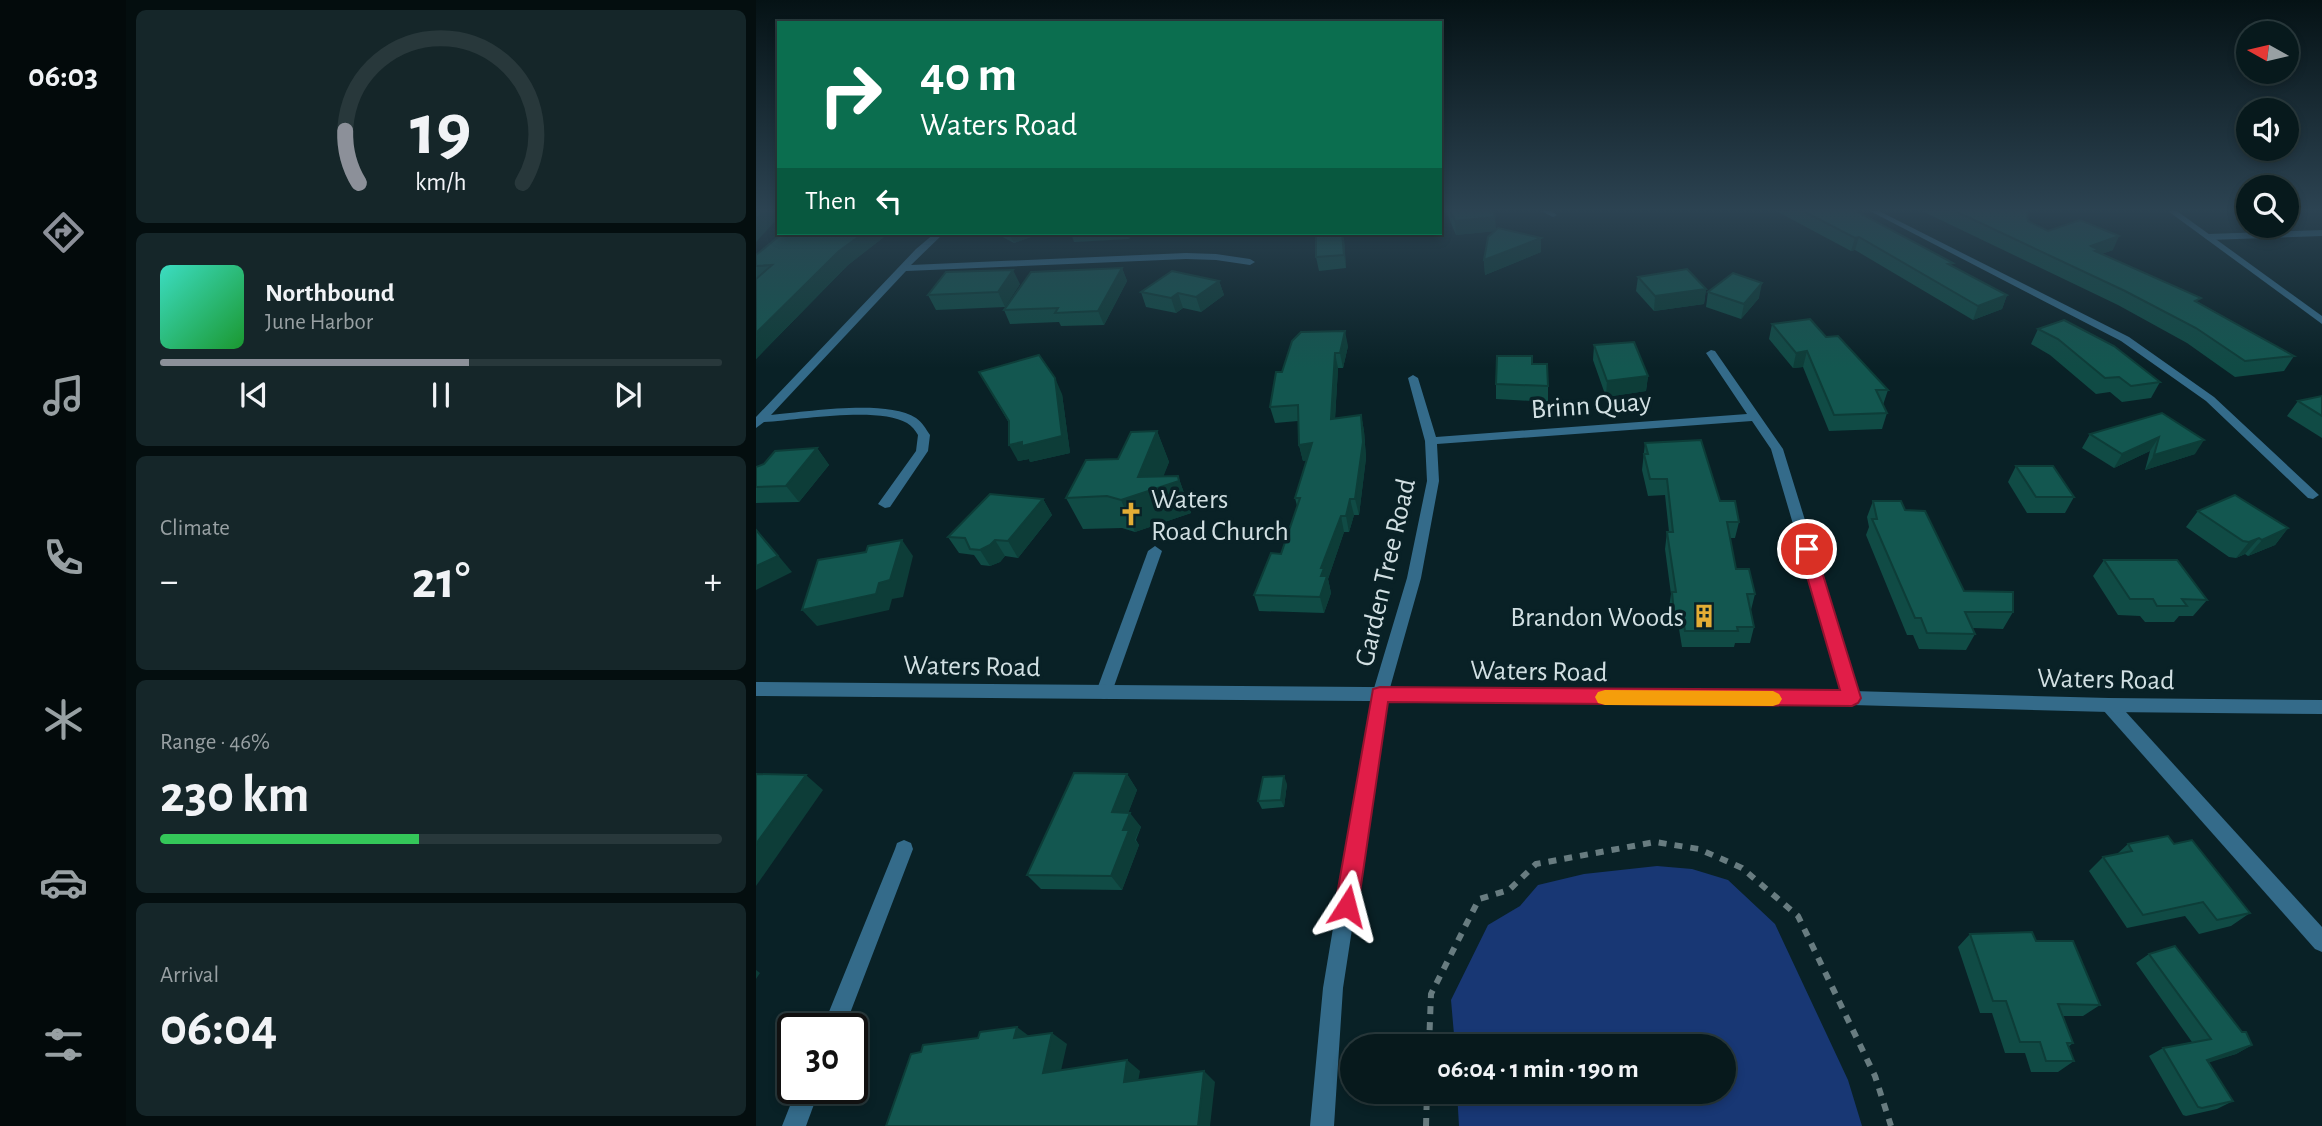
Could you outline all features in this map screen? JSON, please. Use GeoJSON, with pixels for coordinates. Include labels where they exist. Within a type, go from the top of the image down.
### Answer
{"type":"FeatureCollection","features":[{"type":"Feature","properties":{"kind":"street"},"geometry":{"type":"LineString","coordinates":[[758,421],[908,264]]}},
{"type":"Feature","properties":{"kind":"street"},"geometry":{"type":"LineString","coordinates":[[903,268],[1008,264]]}},
{"type":"Feature","properties":{"kind":"street"},"geometry":{"type":"LineString","coordinates":[[1977,264],[2125,339],[2210,399],[2313,495]]}},
{"type":"Feature","properties":{"kind":"street"},"geometry":{"type":"LineString","coordinates":[[2244,264],[2322,321]]}},
{"type":"Feature","properties":{"kind":"street"},"geometry":{"type":"LineString","coordinates":[[1711,353],[1777,449],[1852,698]]}},
{"type":"Feature","properties":{"kind":"street","name":"Garden Tree Road"},"geometry":{"type":"LineString","coordinates":[[1322,1126],[1333,988],[1380,695],[1416,567],[1433,481],[1431,441],[1413,378]]}},
{"type":"Feature","properties":{"kind":"street"},"geometry":{"type":"LineString","coordinates":[[758,421],[873,412],[901,415],[912,420],[924,435],[922,451],[885,504]]}},
{"type":"Feature","properties":{"kind":"street","name":"Brinn Quay"},"geometry":{"type":"LineString","coordinates":[[1431,441],[1755,417]]}},
{"type":"Feature","properties":{"kind":"street"},"geometry":{"type":"LineString","coordinates":[[1104,692],[1154,551]]}},
{"type":"Feature","properties":{"kind":"street","name":"Waters Road"},"geometry":{"type":"LineString","coordinates":[[756,689],[1852,698],[2109,705],[2322,706]]}},
{"type":"Feature","properties":{"kind":"street"},"geometry":{"type":"LineString","coordinates":[[2109,705],[2322,942]]}},
{"type":"Feature","properties":{"kind":"street"},"geometry":{"type":"LineString","coordinates":[[839,1013],[904,849]]}},
{"type":"Feature","properties":{"kind":"street"},"geometry":{"type":"LineString","coordinates":[[794,1126],[803,1104]]}},
{"type":"Feature","properties":{"kind":"path"},"geometry":{"type":"LineString","coordinates":[[1429,1034],[1431,993],[1479,899],[1509,890],[1536,864],[1655,842],[1699,849],[1742,868],[1798,916],[1875,1076],[1891,1126]]}},
{"type":"Feature","properties":{"kind":"path"},"geometry":{"type":"LineString","coordinates":[[1426,1126],[1427,1104]]}},
{"type":"Feature","properties":{"kind":"water"},"geometry":{"type":"Polygon","coordinates":[[[1657,866],[1692,869],[1728,880],[1775,924],[1848,1080],[1862,1126],[1459,1126],[1458,1104],[1736,1104],[1736,1034],[1454,1034],[1451,1000],[1488,925],[1520,906],[1538,885],[1584,874],[1657,866]]]}},
{"type":"Feature","properties":{"kind":"building"},"geometry":{"type":"Polygon","coordinates":[[[756,264],[826,264],[756,333],[756,279],[772,265],[756,266],[756,264]]]}},
{"type":"Feature","properties":{"kind":"building"},"geometry":{"type":"Polygon","coordinates":[[[1905,264],[1950,264],[1948,264],[2007,295],[1978,306],[1905,264]]]}},
{"type":"Feature","properties":{"kind":"building"},"geometry":{"type":"Polygon","coordinates":[[[2067,264],[2123,264],[2201,298],[2195,301],[2294,356],[2245,361],[2196,328],[2067,264]]]}},
{"type":"Feature","properties":{"kind":"building"},"geometry":{"type":"Polygon","coordinates":[[[1122,268],[1098,311],[1055,313],[1058,308],[1004,310],[1031,272],[1122,268]]]}},
{"type":"Feature","properties":{"kind":"building"},"geometry":{"type":"Polygon","coordinates":[[[1687,269],[1706,289],[1655,296],[1638,277],[1687,269]]]}},
{"type":"Feature","properties":{"kind":"building"},"geometry":{"type":"Polygon","coordinates":[[[1013,270],[998,292],[928,295],[946,272],[1013,270]]]}},
{"type":"Feature","properties":{"kind":"building"},"geometry":{"type":"Polygon","coordinates":[[[1172,271],[1219,281],[1196,297],[1178,293],[1171,298],[1141,292],[1172,271]]]}},
{"type":"Feature","properties":{"kind":"building"},"geometry":{"type":"Polygon","coordinates":[[[1733,273],[1762,283],[1744,304],[1708,292],[1733,273]]]}},
{"type":"Feature","properties":{"kind":"building"},"geometry":{"type":"Polygon","coordinates":[[[1810,319],[1826,337],[1838,336],[1888,390],[1876,390],[1887,413],[1834,415],[1807,351],[1796,353],[1772,324],[1810,319]]]}},
{"type":"Feature","properties":{"kind":"building"},"geometry":{"type":"Polygon","coordinates":[[[2064,320],[2114,346],[2160,382],[2131,386],[2119,377],[2105,378],[2058,339],[2038,329],[2064,320]]]}},
{"type":"Feature","properties":{"kind":"building"},"geometry":{"type":"Polygon","coordinates":[[[1345,331],[1340,353],[1335,353],[1331,419],[1361,415],[1363,442],[1355,499],[1350,499],[1346,516],[1341,516],[1321,568],[1324,568],[1321,576],[1327,576],[1320,597],[1254,595],[1271,553],[1281,554],[1300,498],[1295,498],[1312,443],[1299,445],[1298,405],[1270,407],[1276,372],[1282,372],[1292,341],[1301,332],[1345,331]]]}},
{"type":"Feature","properties":{"kind":"building"},"geometry":{"type":"Polygon","coordinates":[[[1634,342],[1648,376],[1607,381],[1594,345],[1634,342]]]}},
{"type":"Feature","properties":{"kind":"building"},"geometry":{"type":"Polygon","coordinates":[[[1039,355],[1055,378],[1062,436],[1022,446],[1022,442],[1009,445],[1009,421],[979,372],[1039,355]]]}},
{"type":"Feature","properties":{"kind":"building"},"geometry":{"type":"Polygon","coordinates":[[[1497,356],[1532,356],[1532,364],[1547,364],[1548,386],[1496,384],[1497,356]]]}},
{"type":"Feature","properties":{"kind":"building"},"geometry":{"type":"Polygon","coordinates":[[[2322,396],[2322,416],[2298,401],[2322,396]]]}},
{"type":"Feature","properties":{"kind":"building"},"geometry":{"type":"Polygon","coordinates":[[[2162,413],[2204,440],[2154,455],[2159,437],[2122,454],[2090,434],[2162,413]]]}},
{"type":"Feature","properties":{"kind":"building"},"geometry":{"type":"Polygon","coordinates":[[[1157,431],[1138,477],[1178,476],[1179,481],[1121,500],[1107,496],[1066,498],[1086,460],[1118,459],[1131,432],[1157,431]]]}},
{"type":"Feature","properties":{"kind":"building"},"geometry":{"type":"Polygon","coordinates":[[[1701,440],[1720,501],[1735,501],[1739,522],[1727,522],[1736,569],[1749,569],[1755,594],[1747,594],[1754,627],[1737,627],[1738,631],[1685,631],[1682,613],[1674,613],[1672,592],[1676,592],[1667,532],[1673,532],[1667,479],[1650,479],[1644,454],[1648,454],[1645,443],[1701,440]]]}},
{"type":"Feature","properties":{"kind":"building"},"geometry":{"type":"Polygon","coordinates":[[[817,448],[786,486],[756,487],[756,467],[764,464],[775,451],[817,448]]]}},
{"type":"Feature","properties":{"kind":"building"},"geometry":{"type":"Polygon","coordinates":[[[2016,466],[2053,466],[2074,497],[2036,497],[2016,466]]]}},
{"type":"Feature","properties":{"kind":"building"},"geometry":{"type":"Polygon","coordinates":[[[990,494],[1043,499],[1008,541],[995,540],[980,550],[970,549],[965,538],[948,537],[990,494]]]}},
{"type":"Feature","properties":{"kind":"building"},"geometry":{"type":"Polygon","coordinates":[[[2235,495],[2288,528],[2262,540],[2259,538],[2243,541],[2198,511],[2235,495]]]}},
{"type":"Feature","properties":{"kind":"building"},"geometry":{"type":"Polygon","coordinates":[[[1873,501],[1901,501],[1905,510],[1925,511],[1964,591],[2013,592],[2013,612],[1965,612],[1975,634],[1927,633],[1921,618],[1915,618],[1872,519],[1877,519],[1873,501]]]}},
{"type":"Feature","properties":{"kind":"building"},"geometry":{"type":"Polygon","coordinates":[[[756,530],[778,556],[756,566],[756,530]]]}},
{"type":"Feature","properties":{"kind":"building"},"geometry":{"type":"Polygon","coordinates":[[[902,540],[890,580],[879,583],[876,594],[802,610],[818,560],[866,552],[868,546],[902,540]]]}},
{"type":"Feature","properties":{"kind":"building"},"geometry":{"type":"Polygon","coordinates":[[[2104,560],[2177,560],[2207,600],[2182,599],[2187,606],[2157,606],[2153,599],[2130,599],[2104,560]]]}},
{"type":"Feature","properties":{"kind":"building"},"geometry":{"type":"Polygon","coordinates":[[[1074,773],[1127,774],[1112,812],[1130,813],[1123,830],[1129,830],[1111,876],[1027,875],[1074,773]]]}},
{"type":"Feature","properties":{"kind":"building"},"geometry":{"type":"Polygon","coordinates":[[[756,774],[806,775],[756,844],[756,774]]]}},
{"type":"Feature","properties":{"kind":"building"},"geometry":{"type":"Polygon","coordinates":[[[1284,776],[1281,800],[1258,801],[1263,777],[1284,776]]]}},
{"type":"Feature","properties":{"kind":"building"},"geometry":{"type":"Polygon","coordinates":[[[2168,836],[2174,844],[2192,840],[2250,913],[2217,920],[2203,902],[2143,915],[2103,857],[2132,851],[2128,844],[2168,836]]]}},
{"type":"Feature","properties":{"kind":"building"},"geometry":{"type":"Polygon","coordinates":[[[2032,932],[2036,941],[2073,941],[2100,1005],[2058,1004],[2073,1043],[2067,1043],[2074,1061],[2046,1061],[2040,1042],[2020,1042],[2006,1001],[1993,1001],[1970,934],[2032,932]]]}},
{"type":"Feature","properties":{"kind":"building"},"geometry":{"type":"Polygon","coordinates":[[[2175,946],[2242,1032],[2246,1032],[2252,1045],[2207,1060],[2233,1101],[2198,1107],[2163,1048],[2211,1039],[2149,954],[2175,946]]]}},
{"type":"Feature","properties":{"kind":"building"},"geometry":{"type":"Polygon","coordinates":[[[1017,1027],[1014,1038],[1052,1033],[1043,1073],[1127,1060],[1124,1082],[1204,1071],[1198,1126],[886,1126],[911,1054],[921,1052],[923,1045],[978,1038],[980,1032],[1017,1027]]]}},
{"type":"Feature","properties":{"kind":"slow traffic"},"geometry":{"type":"LineString","coordinates":[[1605,697],[1773,699]]}},
{"type":"Feature","properties":{"kind":"place","name":"Waters Road Church"},"geometry":{"type":"Point","coordinates":[1131,514]}},
{"type":"Feature","properties":{"kind":"place","name":"Brandon Woods"},"geometry":{"type":"Point","coordinates":[1704,616]}},
{"type":"Feature","properties":{"kind":"route"},"geometry":{"type":"LineString","coordinates":[[1347,906],[1380,695],[1829,700],[1852,698],[1807,549]]}}]}
